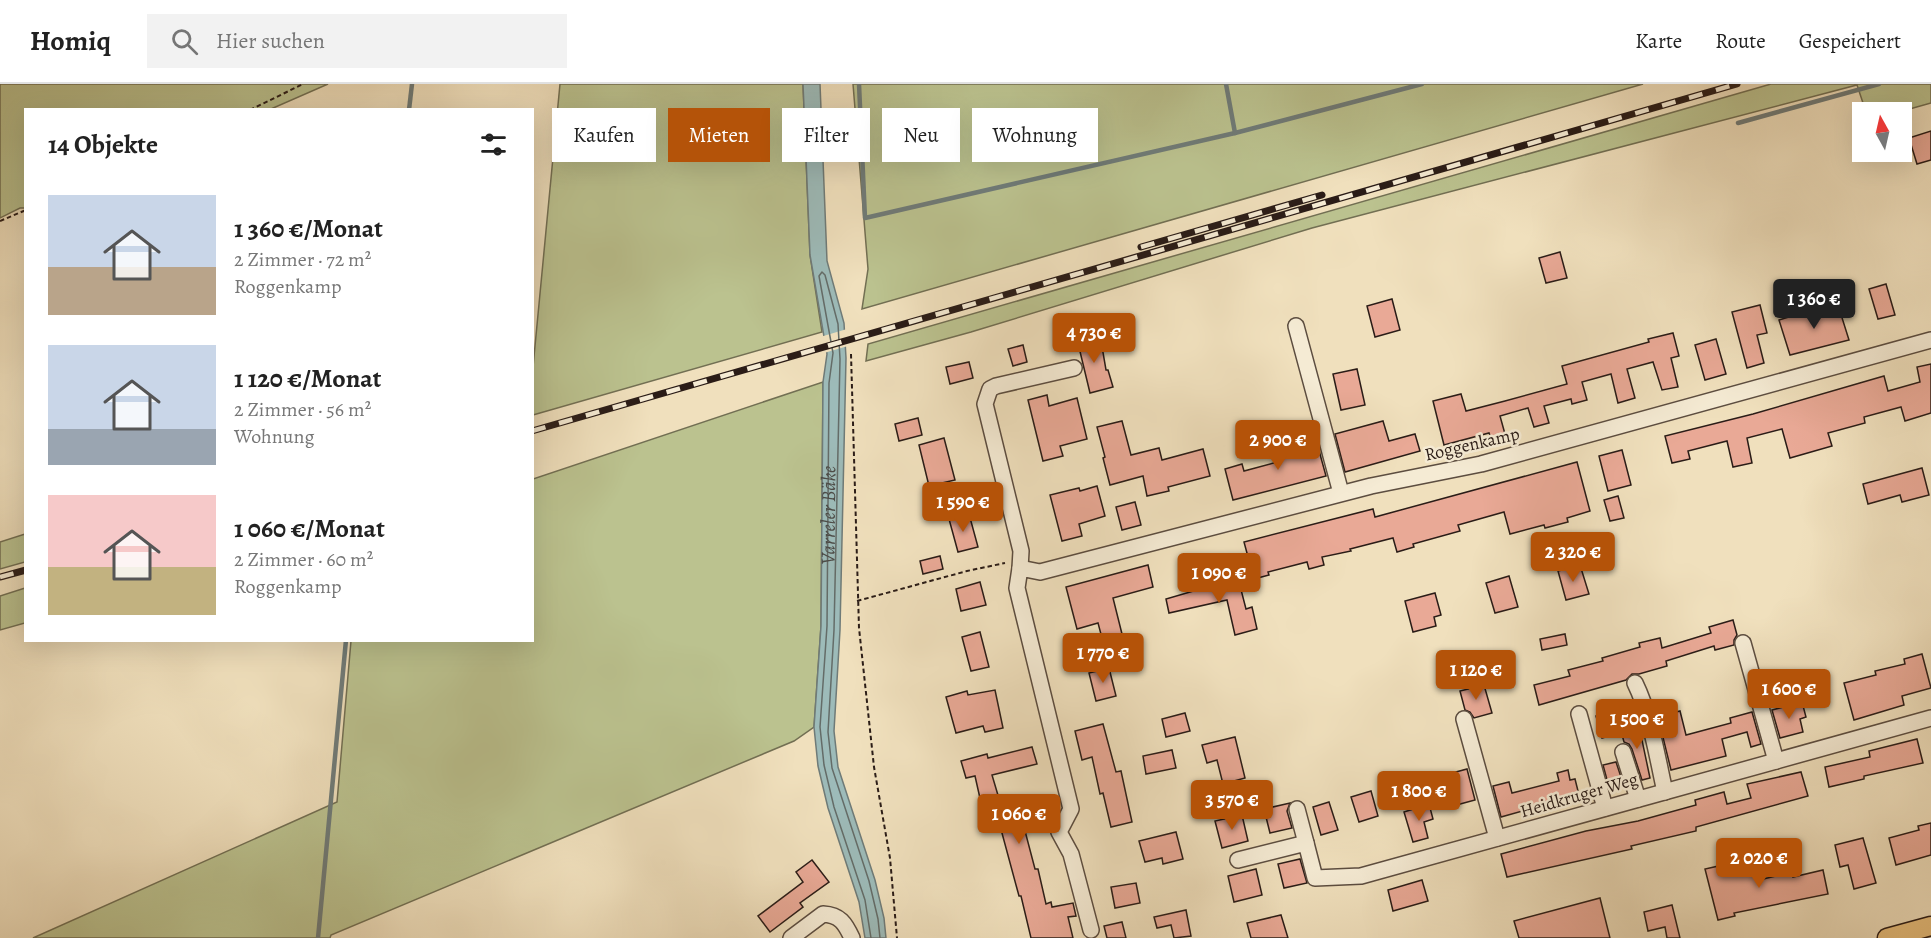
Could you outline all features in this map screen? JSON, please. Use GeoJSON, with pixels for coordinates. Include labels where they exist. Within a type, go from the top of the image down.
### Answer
{"type":"FeatureCollection","features":[{"type":"Feature","properties":{"kind":"main road"},"geometry":{"type":"LineString","coordinates":[[1887,938],[1931,926]]}},
{"type":"Feature","properties":{"kind":"street"},"geometry":{"type":"LineString","coordinates":[[1296,326],[1341,494]]}},
{"type":"Feature","properties":{"kind":"street","name":"Roggenkamp"},"geometry":{"type":"LineString","coordinates":[[1020,568],[1040,572],[1341,494],[1481,464],[1931,340]]}},
{"type":"Feature","properties":{"kind":"street"},"geometry":{"type":"LineString","coordinates":[[1074,368],[996,386],[990,389],[985,404],[1021,550],[1017,588],[1071,809],[1059,832],[1071,854],[1090,930]]}},
{"type":"Feature","properties":{"kind":"street"},"geometry":{"type":"LineString","coordinates":[[1743,643],[1776,761]]}},
{"type":"Feature","properties":{"kind":"street"},"geometry":{"type":"LineString","coordinates":[[1635,683],[1646,716],[1665,792]]}},
{"type":"Feature","properties":{"kind":"street"},"geometry":{"type":"LineString","coordinates":[[1579,714],[1605,808]]}},
{"type":"Feature","properties":{"kind":"street","name":"Heidkruger Weg"},"geometry":{"type":"LineString","coordinates":[[1306,843],[1315,878],[1361,876],[1931,718]]}},
{"type":"Feature","properties":{"kind":"street"},"geometry":{"type":"LineString","coordinates":[[1464,719],[1497,838]]}},
{"type":"Feature","properties":{"kind":"street"},"geometry":{"type":"LineString","coordinates":[[1623,752],[1638,799]]}},
{"type":"Feature","properties":{"kind":"street"},"geometry":{"type":"LineString","coordinates":[[1238,860],[1306,843],[1297,809]]}},
{"type":"Feature","properties":{"kind":"street"},"geometry":{"type":"LineString","coordinates":[[790,938],[823,914],[834,914],[845,924],[852,938]]}},
{"type":"Feature","properties":{"kind":"path"},"geometry":{"type":"LineString","coordinates":[[253,108],[303,84]]}},
{"type":"Feature","properties":{"kind":"path"},"geometry":{"type":"LineString","coordinates":[[0,220],[24,211]]}},
{"type":"Feature","properties":{"kind":"path"},"geometry":{"type":"LineString","coordinates":[[851,354],[858,628],[874,767],[891,858],[897,938]]}},
{"type":"Feature","properties":{"kind":"path"},"geometry":{"type":"LineString","coordinates":[[857,601],[1003,562],[1020,568]]}},
{"type":"Feature","properties":{"kind":"green space"},"geometry":{"type":"Polygon","coordinates":[[[0,84],[328,84],[273,108],[24,108],[24,208],[0,218],[0,84]]]}},
{"type":"Feature","properties":{"kind":"green space"},"geometry":{"type":"Polygon","coordinates":[[[560,84],[803,84],[804,108],[782,108],[782,162],[806,162],[810,255],[822,332],[534,415],[534,357],[553,162],[656,162],[656,108],[558,108],[560,84]]]}},
{"type":"Feature","properties":{"kind":"green space"},"geometry":{"type":"Polygon","coordinates":[[[853,84],[1643,84],[862,309],[868,269],[859,162],[870,162],[870,108],[855,108],[853,84]]]}},
{"type":"Feature","properties":{"kind":"green space"},"geometry":{"type":"Polygon","coordinates":[[[1771,84],[1931,84],[1931,103],[1912,108],[1912,102],[1863,102],[1857,85],[1312,228],[971,332],[866,361],[868,344],[1771,84]]]}},
{"type":"Feature","properties":{"kind":"green space"},"geometry":{"type":"Polygon","coordinates":[[[823,382],[821,626],[814,727],[794,741],[331,935],[330,938],[33,938],[337,802],[351,642],[534,642],[534,479],[823,382]]]}},
{"type":"Feature","properties":{"kind":"green space"},"geometry":{"type":"Polygon","coordinates":[[[24,534],[24,562],[0,569],[0,542],[24,534]]]}},
{"type":"Feature","properties":{"kind":"green space"},"geometry":{"type":"Polygon","coordinates":[[[24,588],[24,623],[0,630],[0,596],[24,588]]]}},
{"type":"Feature","properties":{"kind":"water"},"geometry":{"type":"Polygon","coordinates":[[[803,84],[820,84],[821,108],[804,108],[803,84]]]}},
{"type":"Feature","properties":{"kind":"water","name":"Varreler Bäke"},"geometry":{"type":"Polygon","coordinates":[[[806,162],[823,162],[827,261],[844,323],[846,358],[840,630],[834,731],[838,767],[875,880],[886,938],[865,938],[859,902],[828,808],[818,766],[814,727],[821,626],[823,382],[827,354],[810,255],[806,162]]]}},
{"type":"Feature","properties":{"kind":"pier"},"geometry":{"type":"Polygon","coordinates":[[[847,329],[848,346],[824,353],[820,337],[847,329]]]}},
{"type":"Feature","properties":{"kind":"building"},"geometry":{"type":"Polygon","coordinates":[[[1931,131],[1931,160],[1917,164],[1912,148],[1912,137],[1931,131]]]}},
{"type":"Feature","properties":{"kind":"building"},"geometry":{"type":"Polygon","coordinates":[[[1560,252],[1567,278],[1546,283],[1539,258],[1560,252]]]}},
{"type":"Feature","properties":{"kind":"building"},"geometry":{"type":"Polygon","coordinates":[[[1886,284],[1895,315],[1878,319],[1869,289],[1886,284]]]}},
{"type":"Feature","properties":{"kind":"building"},"geometry":{"type":"Polygon","coordinates":[[[1392,299],[1400,330],[1375,337],[1367,306],[1392,299]]]}},
{"type":"Feature","properties":{"kind":"building"},"geometry":{"type":"Polygon","coordinates":[[[1760,305],[1767,333],[1757,335],[1764,363],[1747,368],[1732,312],[1760,305]]]}},
{"type":"Feature","properties":{"kind":"building"},"geometry":{"type":"Polygon","coordinates":[[[1838,305],[1849,340],[1790,355],[1779,320],[1838,305]]]}},
{"type":"Feature","properties":{"kind":"building"},"geometry":{"type":"Polygon","coordinates":[[[1673,333],[1679,356],[1671,358],[1678,387],[1662,390],[1653,362],[1627,369],[1635,398],[1618,403],[1611,374],[1582,382],[1587,400],[1572,404],[1571,399],[1544,406],[1549,423],[1534,427],[1528,408],[1500,416],[1505,434],[1491,438],[1489,433],[1444,445],[1433,401],[1461,394],[1466,411],[1567,384],[1562,366],[1673,333]]]}},
{"type":"Feature","properties":{"kind":"building"},"geometry":{"type":"Polygon","coordinates":[[[1100,335],[1106,370],[1108,370],[1113,387],[1090,393],[1077,339],[1100,335]]]}},
{"type":"Feature","properties":{"kind":"building"},"geometry":{"type":"Polygon","coordinates":[[[1716,339],[1726,374],[1705,380],[1695,345],[1716,339]]]}},
{"type":"Feature","properties":{"kind":"building"},"geometry":{"type":"Polygon","coordinates":[[[1023,345],[1027,362],[1013,366],[1008,349],[1023,345]]]}},
{"type":"Feature","properties":{"kind":"building"},"geometry":{"type":"Polygon","coordinates":[[[969,362],[973,378],[950,384],[946,367],[969,362]]]}},
{"type":"Feature","properties":{"kind":"building"},"geometry":{"type":"Polygon","coordinates":[[[1931,364],[1931,413],[1905,421],[1901,407],[1864,417],[1865,423],[1828,433],[1832,446],[1790,458],[1782,429],[1747,438],[1752,463],[1733,467],[1727,441],[1688,451],[1690,459],[1672,463],[1665,436],[1753,414],[1884,376],[1888,391],[1920,382],[1917,367],[1931,364]]]}},
{"type":"Feature","properties":{"kind":"building"},"geometry":{"type":"Polygon","coordinates":[[[1357,369],[1365,405],[1341,410],[1333,374],[1357,369]]]}},
{"type":"Feature","properties":{"kind":"building"},"geometry":{"type":"Polygon","coordinates":[[[1047,395],[1049,406],[1077,398],[1087,439],[1060,446],[1063,456],[1043,461],[1028,400],[1047,395]]]}},
{"type":"Feature","properties":{"kind":"building"},"geometry":{"type":"Polygon","coordinates":[[[918,418],[922,435],[899,441],[895,424],[918,418]]]}},
{"type":"Feature","properties":{"kind":"building"},"geometry":{"type":"Polygon","coordinates":[[[1122,421],[1131,455],[1159,448],[1162,460],[1203,449],[1210,476],[1168,487],[1169,491],[1147,496],[1143,476],[1110,485],[1097,427],[1122,421]]]}},
{"type":"Feature","properties":{"kind":"building"},"geometry":{"type":"Polygon","coordinates":[[[1383,421],[1389,441],[1415,434],[1420,451],[1345,472],[1335,434],[1383,421]]]}},
{"type":"Feature","properties":{"kind":"building"},"geometry":{"type":"Polygon","coordinates":[[[1315,436],[1326,476],[1233,500],[1225,469],[1242,464],[1244,471],[1281,461],[1278,451],[1305,444],[1303,439],[1315,436]]]}},
{"type":"Feature","properties":{"kind":"building"},"geometry":{"type":"Polygon","coordinates":[[[944,438],[955,480],[929,486],[919,445],[944,438]]]}},
{"type":"Feature","properties":{"kind":"building"},"geometry":{"type":"Polygon","coordinates":[[[1622,450],[1631,485],[1608,491],[1599,456],[1622,450]]]}},
{"type":"Feature","properties":{"kind":"building"},"geometry":{"type":"Polygon","coordinates":[[[1577,462],[1590,511],[1567,518],[1568,522],[1545,528],[1544,525],[1510,534],[1504,512],[1458,525],[1460,531],[1413,544],[1414,547],[1397,552],[1393,538],[1322,557],[1324,565],[1309,569],[1307,562],[1268,572],[1269,575],[1254,579],[1244,542],[1373,509],[1375,517],[1577,462]]]}},
{"type":"Feature","properties":{"kind":"building"},"geometry":{"type":"Polygon","coordinates":[[[1922,468],[1929,495],[1902,502],[1900,495],[1868,504],[1863,484],[1922,468]]]}},
{"type":"Feature","properties":{"kind":"building"},"geometry":{"type":"Polygon","coordinates":[[[1097,486],[1105,516],[1079,524],[1082,536],[1062,541],[1050,495],[1097,486]]]}},
{"type":"Feature","properties":{"kind":"building"},"geometry":{"type":"Polygon","coordinates":[[[1618,496],[1624,518],[1610,521],[1604,500],[1618,496]]]}},
{"type":"Feature","properties":{"kind":"building"},"geometry":{"type":"Polygon","coordinates":[[[1135,502],[1141,525],[1122,530],[1116,507],[1135,502]]]}},
{"type":"Feature","properties":{"kind":"building"},"geometry":{"type":"Polygon","coordinates":[[[969,514],[978,547],[958,552],[949,519],[969,514]]]}},
{"type":"Feature","properties":{"kind":"building"},"geometry":{"type":"Polygon","coordinates":[[[940,556],[943,569],[923,574],[920,561],[940,556]]]}},
{"type":"Feature","properties":{"kind":"building"},"geometry":{"type":"Polygon","coordinates":[[[1148,565],[1153,587],[1113,598],[1122,634],[1102,638],[1098,623],[1077,629],[1066,587],[1148,565]]]}},
{"type":"Feature","properties":{"kind":"building"},"geometry":{"type":"Polygon","coordinates":[[[1580,565],[1589,594],[1566,600],[1558,571],[1580,565]]]}},
{"type":"Feature","properties":{"kind":"building"},"geometry":{"type":"Polygon","coordinates":[[[1509,576],[1518,607],[1495,613],[1486,583],[1509,576]]]}},
{"type":"Feature","properties":{"kind":"building"},"geometry":{"type":"Polygon","coordinates":[[[1238,578],[1246,609],[1252,607],[1257,629],[1235,635],[1227,600],[1169,613],[1166,599],[1238,578]]]}},
{"type":"Feature","properties":{"kind":"building"},"geometry":{"type":"Polygon","coordinates":[[[980,582],[986,605],[961,611],[956,589],[980,582]]]}},
{"type":"Feature","properties":{"kind":"building"},"geometry":{"type":"Polygon","coordinates":[[[1435,593],[1441,615],[1434,617],[1436,626],[1413,632],[1405,601],[1435,593]]]}},
{"type":"Feature","properties":{"kind":"building"},"geometry":{"type":"Polygon","coordinates":[[[1733,620],[1737,635],[1734,645],[1715,650],[1714,646],[1666,661],[1667,666],[1632,674],[1626,680],[1539,705],[1534,685],[1570,676],[1568,670],[1603,661],[1602,658],[1640,647],[1639,643],[1660,638],[1662,648],[1711,633],[1709,627],[1733,620]]]}},
{"type":"Feature","properties":{"kind":"building"},"geometry":{"type":"Polygon","coordinates":[[[980,632],[989,667],[971,671],[962,637],[980,632]]]}},
{"type":"Feature","properties":{"kind":"building"},"geometry":{"type":"Polygon","coordinates":[[[1565,634],[1567,645],[1542,650],[1540,639],[1565,634]]]}},
{"type":"Feature","properties":{"kind":"building"},"geometry":{"type":"Polygon","coordinates":[[[1922,654],[1931,688],[1902,696],[1904,705],[1854,720],[1844,683],[1876,675],[1875,671],[1905,664],[1904,659],[1922,654]]]}},
{"type":"Feature","properties":{"kind":"building"},"geometry":{"type":"Polygon","coordinates":[[[1109,668],[1116,696],[1096,701],[1089,673],[1109,668]]]}},
{"type":"Feature","properties":{"kind":"building"},"geometry":{"type":"Polygon","coordinates":[[[1484,685],[1492,713],[1474,718],[1470,712],[1465,710],[1460,691],[1484,685]]]}},
{"type":"Feature","properties":{"kind":"building"},"geometry":{"type":"Polygon","coordinates":[[[995,690],[1003,728],[985,732],[983,726],[956,733],[946,697],[967,691],[968,695],[995,690]]]}},
{"type":"Feature","properties":{"kind":"building"},"geometry":{"type":"Polygon","coordinates":[[[1802,702],[1806,717],[1800,719],[1803,732],[1780,738],[1772,710],[1802,702]]]}},
{"type":"Feature","properties":{"kind":"building"},"geometry":{"type":"Polygon","coordinates":[[[1680,711],[1686,735],[1731,723],[1730,718],[1752,712],[1761,744],[1751,747],[1747,732],[1722,739],[1726,756],[1671,770],[1658,717],[1680,711]]]}},
{"type":"Feature","properties":{"kind":"building"},"geometry":{"type":"Polygon","coordinates":[[[1610,712],[1616,734],[1602,738],[1596,716],[1610,712]]]}},
{"type":"Feature","properties":{"kind":"building"},"geometry":{"type":"Polygon","coordinates":[[[1185,713],[1190,731],[1166,737],[1162,719],[1185,713]]]}},
{"type":"Feature","properties":{"kind":"building"},"geometry":{"type":"Polygon","coordinates":[[[1103,724],[1116,772],[1121,771],[1132,822],[1111,827],[1103,793],[1100,794],[1092,757],[1082,760],[1075,731],[1103,724]]]}},
{"type":"Feature","properties":{"kind":"building"},"geometry":{"type":"Polygon","coordinates":[[[1639,726],[1650,778],[1642,780],[1632,749],[1624,742],[1621,731],[1639,726]]]}},
{"type":"Feature","properties":{"kind":"building"},"geometry":{"type":"Polygon","coordinates":[[[1235,737],[1245,778],[1223,784],[1217,760],[1207,763],[1202,745],[1235,737]]]}},
{"type":"Feature","properties":{"kind":"building"},"geometry":{"type":"Polygon","coordinates":[[[1917,739],[1923,763],[1864,776],[1864,779],[1829,787],[1825,767],[1870,757],[1869,751],[1917,739]]]}},
{"type":"Feature","properties":{"kind":"building"},"geometry":{"type":"Polygon","coordinates":[[[1032,747],[1037,764],[992,775],[1000,802],[1008,800],[1017,833],[1025,831],[1035,869],[1038,869],[1046,904],[1051,902],[1052,907],[1073,903],[1076,916],[1068,917],[1073,938],[1031,938],[999,822],[986,825],[975,776],[966,778],[961,761],[987,754],[988,758],[1032,747]]]}},
{"type":"Feature","properties":{"kind":"building"},"geometry":{"type":"Polygon","coordinates":[[[1172,750],[1176,768],[1146,774],[1143,756],[1172,750]]]}},
{"type":"Feature","properties":{"kind":"building"},"geometry":{"type":"Polygon","coordinates":[[[1616,762],[1623,783],[1609,787],[1603,765],[1616,762]]]}},
{"type":"Feature","properties":{"kind":"building"},"geometry":{"type":"Polygon","coordinates":[[[1467,769],[1475,800],[1449,807],[1441,776],[1467,769]]]}},
{"type":"Feature","properties":{"kind":"building"},"geometry":{"type":"Polygon","coordinates":[[[1568,770],[1570,780],[1575,779],[1579,795],[1501,817],[1493,786],[1509,782],[1512,793],[1559,781],[1557,773],[1568,770]]]}},
{"type":"Feature","properties":{"kind":"building"},"geometry":{"type":"Polygon","coordinates":[[[1801,772],[1808,796],[1696,827],[1696,831],[1631,846],[1632,849],[1507,877],[1501,854],[1696,805],[1695,800],[1724,792],[1727,804],[1751,798],[1747,784],[1801,772]]]}},
{"type":"Feature","properties":{"kind":"building"},"geometry":{"type":"Polygon","coordinates":[[[1371,791],[1378,816],[1359,822],[1351,797],[1371,791]]]}},
{"type":"Feature","properties":{"kind":"building"},"geometry":{"type":"Polygon","coordinates":[[[1329,802],[1338,830],[1321,835],[1313,807],[1329,802]]]}},
{"type":"Feature","properties":{"kind":"building"},"geometry":{"type":"Polygon","coordinates":[[[1290,803],[1287,811],[1292,828],[1270,833],[1264,809],[1290,803]]]}},
{"type":"Feature","properties":{"kind":"building"},"geometry":{"type":"Polygon","coordinates":[[[1429,804],[1433,819],[1424,822],[1428,838],[1413,842],[1404,812],[1429,804]]]}},
{"type":"Feature","properties":{"kind":"building"},"geometry":{"type":"Polygon","coordinates":[[[1242,815],[1248,841],[1222,848],[1215,821],[1242,815]]]}},
{"type":"Feature","properties":{"kind":"building"},"geometry":{"type":"Polygon","coordinates":[[[1931,823],[1931,855],[1896,865],[1889,838],[1919,830],[1918,826],[1931,823]]]}},
{"type":"Feature","properties":{"kind":"building"},"geometry":{"type":"Polygon","coordinates":[[[1176,832],[1183,859],[1163,864],[1162,858],[1145,862],[1139,841],[1176,832]]]}},
{"type":"Feature","properties":{"kind":"building"},"geometry":{"type":"Polygon","coordinates":[[[1863,838],[1876,883],[1854,889],[1848,865],[1840,867],[1835,845],[1863,838]]]}},
{"type":"Feature","properties":{"kind":"building"},"geometry":{"type":"Polygon","coordinates":[[[1300,859],[1307,883],[1284,888],[1278,864],[1300,859]]]}},
{"type":"Feature","properties":{"kind":"building"},"geometry":{"type":"Polygon","coordinates":[[[812,860],[829,882],[800,903],[803,907],[770,932],[758,916],[803,882],[796,872],[812,860]]]}},
{"type":"Feature","properties":{"kind":"building"},"geometry":{"type":"Polygon","coordinates":[[[1723,865],[1725,872],[1756,865],[1759,880],[1792,872],[1793,877],[1823,870],[1828,894],[1734,913],[1735,916],[1718,920],[1705,869],[1723,865]]]}},
{"type":"Feature","properties":{"kind":"building"},"geometry":{"type":"Polygon","coordinates":[[[1256,869],[1262,895],[1234,902],[1228,876],[1256,869]]]}},
{"type":"Feature","properties":{"kind":"building"},"geometry":{"type":"Polygon","coordinates":[[[1422,880],[1428,901],[1393,911],[1388,890],[1422,880]]]}},
{"type":"Feature","properties":{"kind":"building"},"geometry":{"type":"Polygon","coordinates":[[[1136,883],[1140,903],[1115,908],[1111,887],[1136,883]]]}},
{"type":"Feature","properties":{"kind":"building"},"geometry":{"type":"Polygon","coordinates":[[[1600,898],[1610,938],[1519,938],[1514,921],[1600,898]]]}},
{"type":"Feature","properties":{"kind":"building"},"geometry":{"type":"Polygon","coordinates":[[[1672,905],[1680,938],[1667,938],[1665,927],[1648,931],[1644,912],[1672,905]]]}},
{"type":"Feature","properties":{"kind":"building"},"geometry":{"type":"Polygon","coordinates":[[[1186,910],[1191,936],[1174,938],[1171,925],[1157,928],[1154,917],[1186,910]]]}},
{"type":"Feature","properties":{"kind":"building"},"geometry":{"type":"Polygon","coordinates":[[[1281,915],[1288,938],[1251,938],[1247,923],[1281,915]]]}},
{"type":"Feature","properties":{"kind":"building"},"geometry":{"type":"Polygon","coordinates":[[[1122,922],[1126,938],[1107,938],[1104,926],[1122,922]]]}},
{"type":"Feature","properties":{"kind":"waterway"},"geometry":{"type":"LineString","coordinates":[[409,108],[412,84]]}},
{"type":"Feature","properties":{"kind":"waterway"},"geometry":{"type":"LineString","coordinates":[[859,84],[865,218],[1235,133],[1422,84]]}},
{"type":"Feature","properties":{"kind":"waterway"},"geometry":{"type":"LineString","coordinates":[[1226,84],[1235,133]]}},
{"type":"Feature","properties":{"kind":"waterway"},"geometry":{"type":"LineString","coordinates":[[1738,123],[1879,84]]}},
{"type":"Feature","properties":{"kind":"waterway"},"geometry":{"type":"LineString","coordinates":[[318,938],[346,642]]}},
{"type":"Feature","properties":{"kind":"railway"},"geometry":{"type":"LineString","coordinates":[[534,430],[1737,84]]}},
{"type":"Feature","properties":{"kind":"railway"},"geometry":{"type":"LineString","coordinates":[[1141,247],[1322,195]]}},
{"type":"Feature","properties":{"kind":"railway"},"geometry":{"type":"LineString","coordinates":[[0,577],[24,571]]}}]}
